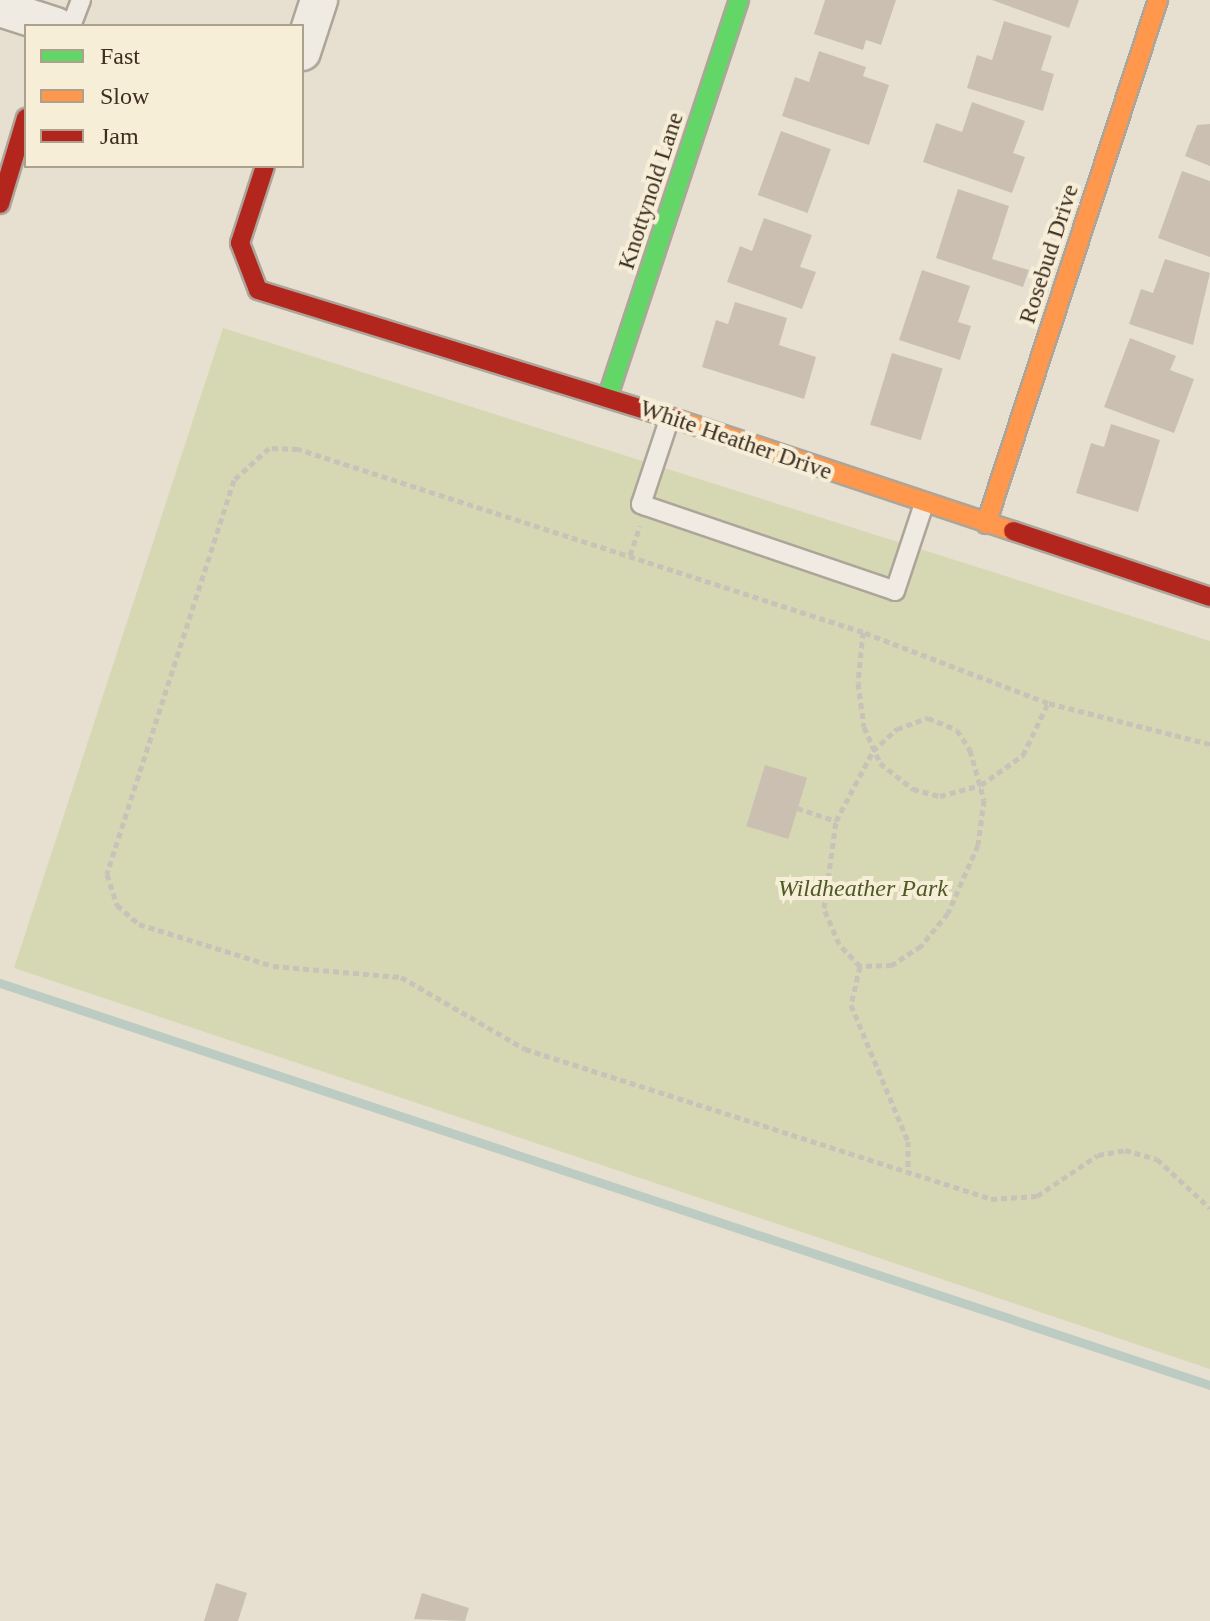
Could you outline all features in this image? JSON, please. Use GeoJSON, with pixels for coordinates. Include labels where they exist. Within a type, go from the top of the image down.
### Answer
{"type":"FeatureCollection","features":[{"type":"Feature","properties":{"kind":"street"},"geometry":{"type":"LineString","coordinates":[[304,46],[319,0]]}},
{"type":"Feature","properties":{"kind":"street","name":"Knottynold Lane"},"geometry":{"type":"LineString","coordinates":[[608,396],[739,0]]}},
{"type":"Feature","properties":{"kind":"street","name":"Rosebud Drive"},"geometry":{"type":"LineString","coordinates":[[986,524],[1158,0]]}},
{"type":"Feature","properties":{"kind":"street"},"geometry":{"type":"LineString","coordinates":[[0,8],[49,24]]}},
{"type":"Feature","properties":{"kind":"street"},"geometry":{"type":"LineString","coordinates":[[0,204],[24,125]]}},
{"type":"Feature","properties":{"kind":"street","name":"White Heather Drive"},"geometry":{"type":"LineString","coordinates":[[264,168],[240,243],[258,290],[608,396],[1210,597]]}},
{"type":"Feature","properties":{"kind":"lane"},"geometry":{"type":"LineString","coordinates":[[72,24],[81,0]]}},
{"type":"Feature","properties":{"kind":"lane"},"geometry":{"type":"LineString","coordinates":[[670,417],[641,504],[646,506],[895,591],[924,504]]}},
{"type":"Feature","properties":{"kind":"path"},"geometry":{"type":"LineString","coordinates":[[1210,744],[1048,703],[863,632],[298,449],[269,448],[234,480],[107,874],[117,905],[139,924],[273,966],[401,977],[525,1049],[908,1172],[1010,1201],[1037,1196],[1098,1155],[1125,1150],[1172,1169],[1210,1208]]}},
{"type":"Feature","properties":{"kind":"path"},"geometry":{"type":"LineString","coordinates":[[863,632],[858,683],[873,751],[913,789],[940,796],[981,785],[1023,755],[1048,703]]}},
{"type":"Feature","properties":{"kind":"path"},"geometry":{"type":"LineString","coordinates":[[913,721],[942,722],[965,738],[981,785],[978,845],[948,913],[905,959],[860,966],[839,944],[824,908],[836,821],[873,751],[913,721]]}},
{"type":"Feature","properties":{"kind":"path"},"geometry":{"type":"LineString","coordinates":[[797,808],[836,821]]}},
{"type":"Feature","properties":{"kind":"path"},"geometry":{"type":"LineString","coordinates":[[860,966],[851,1005],[908,1141],[908,1172]]}},
{"type":"Feature","properties":{"kind":"green space","name":"Wildheather Park"},"geometry":{"type":"Polygon","coordinates":[[[223,328],[1210,641],[1210,1369],[14,968],[223,328]]]}},
{"type":"Feature","properties":{"kind":"building"},"geometry":{"type":"Polygon","coordinates":[[[825,0],[896,0],[881,45],[866,40],[863,50],[814,34],[825,0]]]}},
{"type":"Feature","properties":{"kind":"building"},"geometry":{"type":"Polygon","coordinates":[[[992,0],[1079,0],[1069,28],[992,0]]]}},
{"type":"Feature","properties":{"kind":"building"},"geometry":{"type":"Polygon","coordinates":[[[1004,21],[1052,36],[1041,70],[1054,74],[1043,111],[967,88],[977,55],[992,60],[1004,21]]]}},
{"type":"Feature","properties":{"kind":"building"},"geometry":{"type":"Polygon","coordinates":[[[819,51],[866,67],[863,76],[889,85],[869,145],[782,116],[795,77],[809,82],[819,51]]]}},
{"type":"Feature","properties":{"kind":"building"},"geometry":{"type":"Polygon","coordinates":[[[972,102],[1025,121],[1013,153],[1025,157],[1012,193],[923,162],[936,123],[962,132],[972,102]]]}},
{"type":"Feature","properties":{"kind":"building"},"geometry":{"type":"Polygon","coordinates":[[[1210,124],[1210,166],[1185,156],[1197,125],[1210,124]]]}},
{"type":"Feature","properties":{"kind":"building"},"geometry":{"type":"Polygon","coordinates":[[[781,131],[831,149],[808,213],[758,195],[781,131]]]}},
{"type":"Feature","properties":{"kind":"building"},"geometry":{"type":"Polygon","coordinates":[[[1182,171],[1210,181],[1210,257],[1158,238],[1182,171]]]}},
{"type":"Feature","properties":{"kind":"building"},"geometry":{"type":"Polygon","coordinates":[[[958,189],[1009,206],[992,259],[1029,270],[1023,287],[936,258],[958,189]]]}},
{"type":"Feature","properties":{"kind":"building"},"geometry":{"type":"Polygon","coordinates":[[[764,218],[812,235],[800,267],[816,272],[802,309],[727,282],[740,246],[752,251],[764,218]]]}},
{"type":"Feature","properties":{"kind":"building"},"geometry":{"type":"Polygon","coordinates":[[[1165,259],[1210,273],[1193,345],[1129,324],[1141,289],[1153,293],[1165,259]]]}},
{"type":"Feature","properties":{"kind":"building"},"geometry":{"type":"Polygon","coordinates":[[[922,270],[970,286],[958,322],[971,326],[960,360],[899,340],[922,270]]]}},
{"type":"Feature","properties":{"kind":"building"},"geometry":{"type":"Polygon","coordinates":[[[735,302],[787,318],[779,345],[816,357],[804,399],[702,367],[716,320],[728,324],[735,302]]]}},
{"type":"Feature","properties":{"kind":"building"},"geometry":{"type":"Polygon","coordinates":[[[1130,338],[1176,356],[1170,370],[1194,379],[1174,433],[1104,407],[1130,338]]]}},
{"type":"Feature","properties":{"kind":"building"},"geometry":{"type":"Polygon","coordinates":[[[892,353],[943,368],[921,440],[870,425],[892,353]]]}},
{"type":"Feature","properties":{"kind":"building"},"geometry":{"type":"Polygon","coordinates":[[[1111,424],[1160,440],[1138,512],[1076,493],[1091,443],[1104,447],[1111,424]]]}},
{"type":"Feature","properties":{"kind":"building"},"geometry":{"type":"Polygon","coordinates":[[[765,765],[807,778],[788,839],[746,826],[765,765]]]}},
{"type":"Feature","properties":{"kind":"building"},"geometry":{"type":"Polygon","coordinates":[[[216,1583],[247,1593],[238,1621],[204,1621],[216,1583]]]}},
{"type":"Feature","properties":{"kind":"building"},"geometry":{"type":"Polygon","coordinates":[[[422,1593],[469,1608],[465,1621],[414,1619],[422,1593]]]}},
{"type":"Feature","properties":{"kind":"waterway"},"geometry":{"type":"LineString","coordinates":[[0,983],[1210,1385]]}},
{"type":"Feature","properties":{"kind":"traffic: fast"},"geometry":{"type":"LineString","coordinates":[[608,396],[739,0]]}},
{"type":"Feature","properties":{"kind":"traffic: slow"},"geometry":{"type":"LineString","coordinates":[[986,524],[1158,0]]}},
{"type":"Feature","properties":{"kind":"traffic: slow"},"geometry":{"type":"LineString","coordinates":[[679,420],[1013,531]]}},
{"type":"Feature","properties":{"kind":"traffic: jam"},"geometry":{"type":"LineString","coordinates":[[0,204],[24,125]]}},
{"type":"Feature","properties":{"kind":"traffic: jam"},"geometry":{"type":"LineString","coordinates":[[264,168],[240,243],[258,290],[679,420]]}},
{"type":"Feature","properties":{"kind":"traffic: jam"},"geometry":{"type":"LineString","coordinates":[[1013,531],[1210,597]]}}]}
